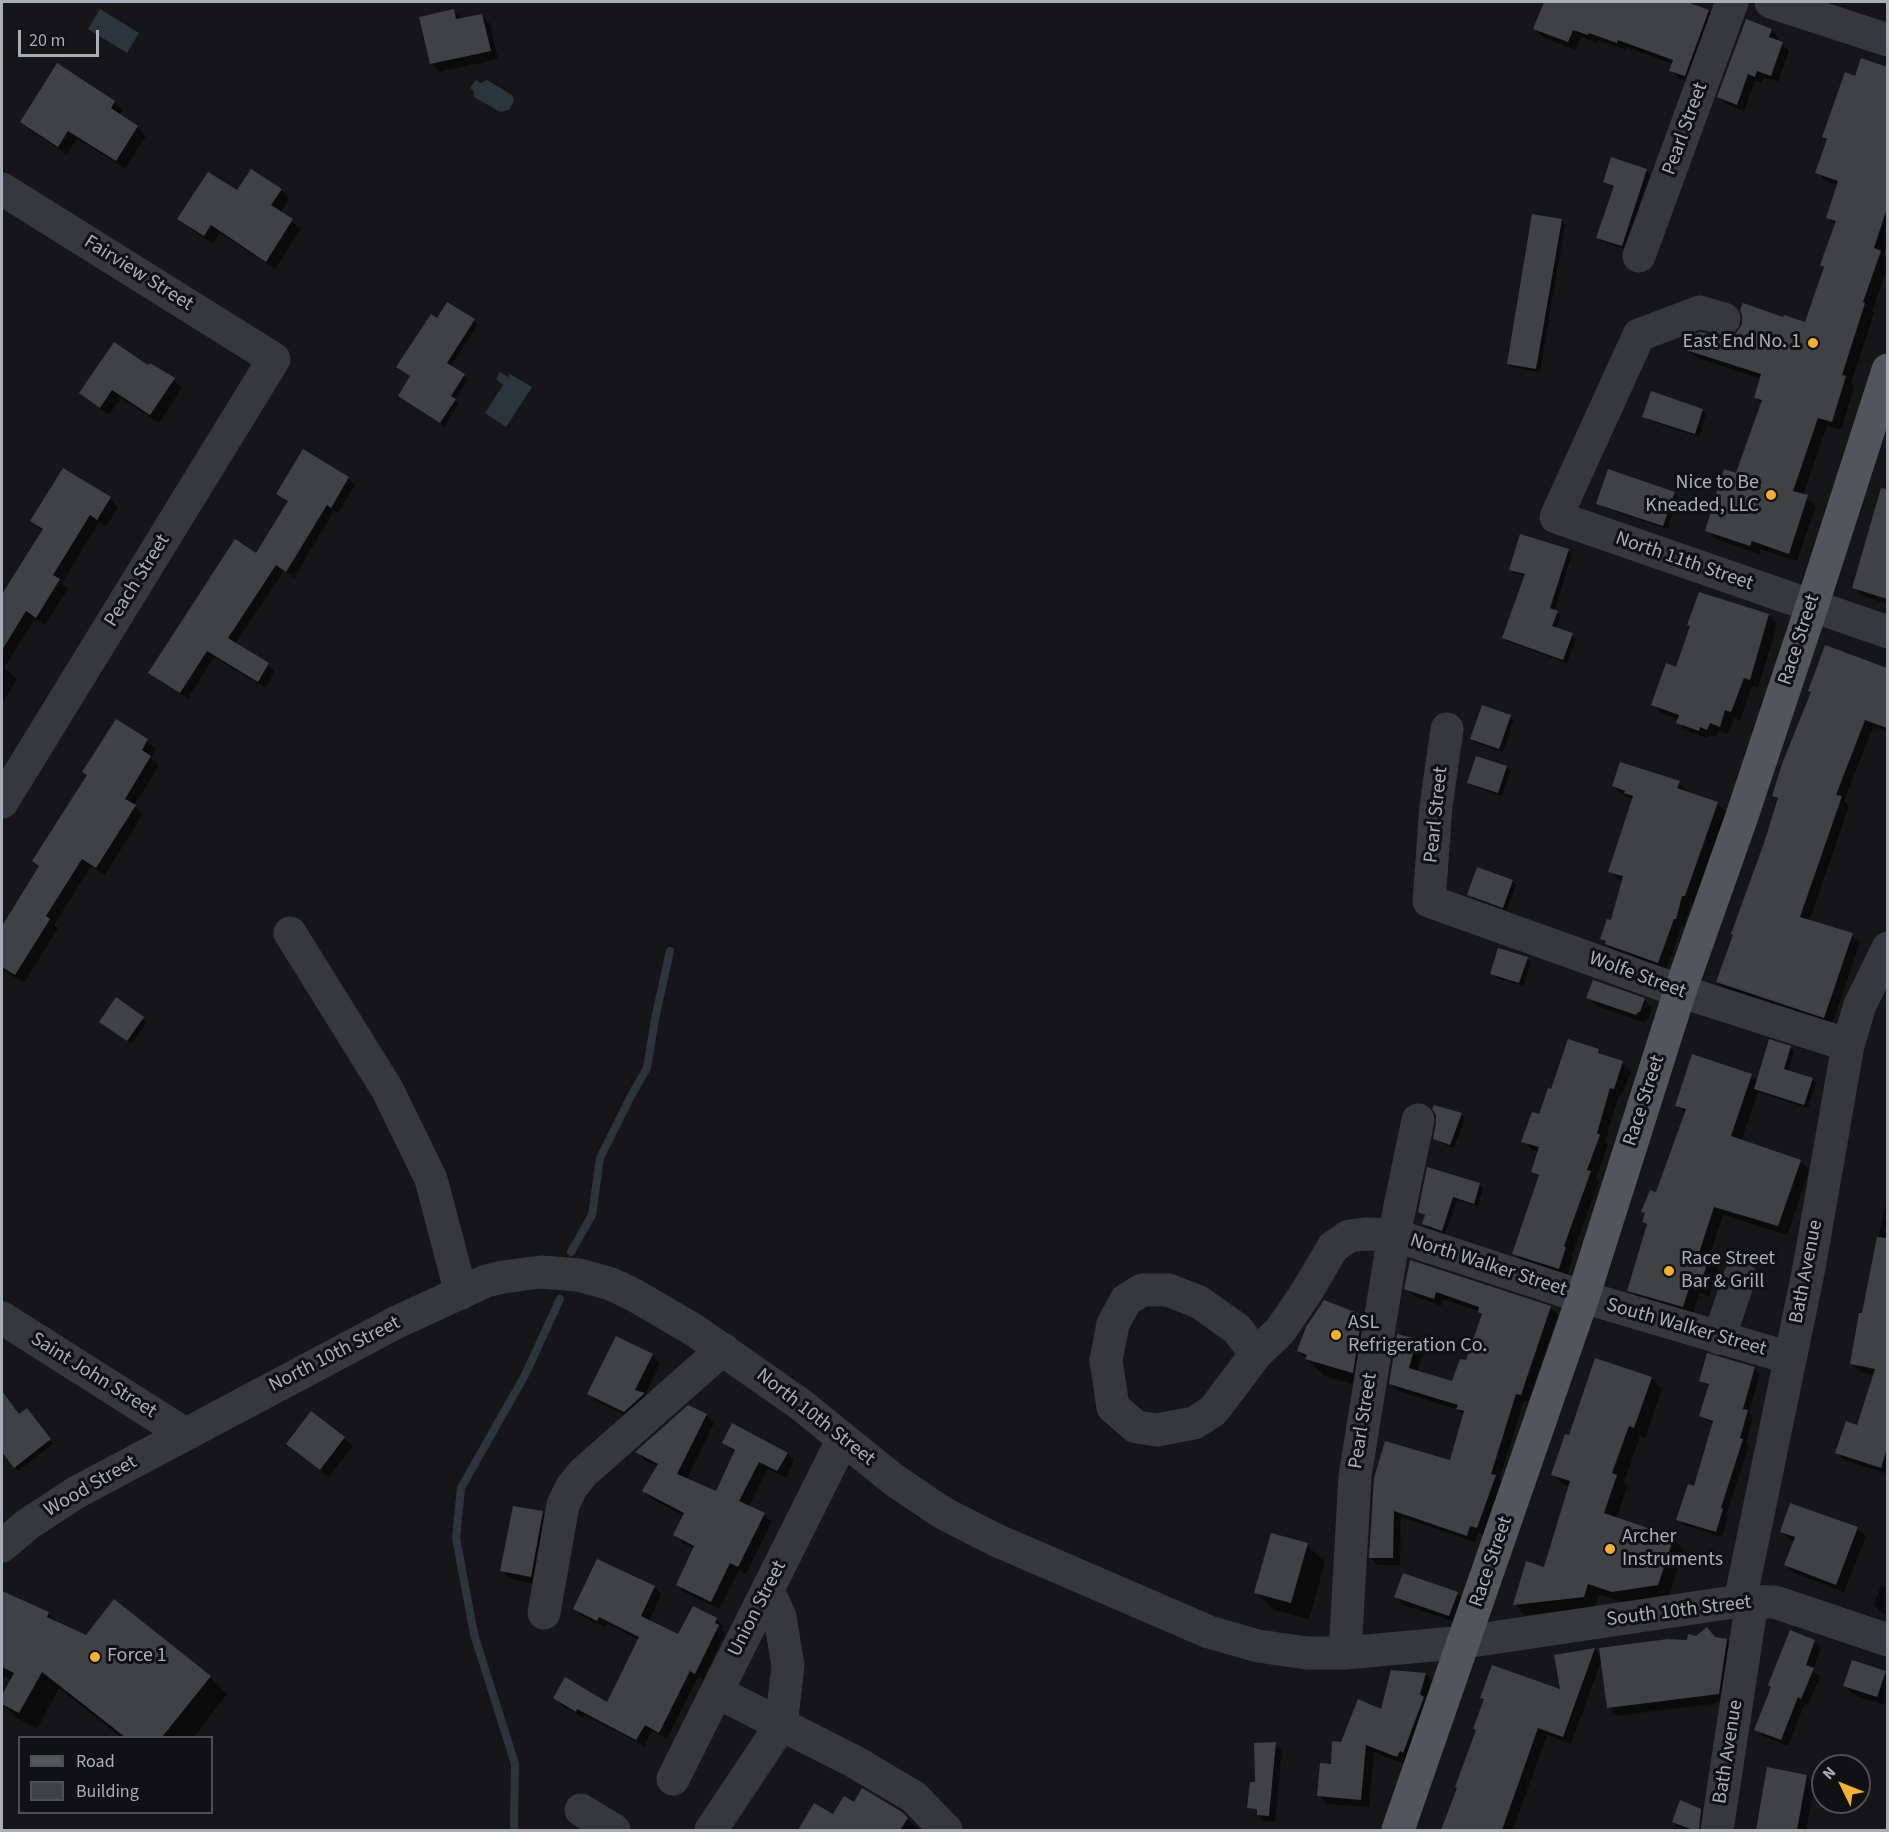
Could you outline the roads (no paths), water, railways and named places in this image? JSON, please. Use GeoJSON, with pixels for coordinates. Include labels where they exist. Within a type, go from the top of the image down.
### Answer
{"type":"FeatureCollection","features":[{"type":"Feature","properties":{"kind":"main road","name":"Race Street"},"geometry":{"type":"LineString","coordinates":[[1398,1830],[1583,1297],[1680,991],[1741,819],[1812,606],[1887,370]]}},
{"type":"Feature","properties":{"kind":"street","name":"Pearl Street"},"geometry":{"type":"LineString","coordinates":[[1639,256],[1732,2]]}},
{"type":"Feature","properties":{"kind":"street"},"geometry":{"type":"LineString","coordinates":[[1771,2],[1887,40]]}},
{"type":"Feature","properties":{"kind":"street","name":"Fairview Street"},"geometry":{"type":"LineString","coordinates":[[2,189],[274,359]]}},
{"type":"Feature","properties":{"kind":"street","name":"North 11th Street"},"geometry":{"type":"LineString","coordinates":[[1724,319],[1700,312],[1639,335],[1556,518],[1887,632]]}},
{"type":"Feature","properties":{"kind":"street","name":"Peach Street"},"geometry":{"type":"LineString","coordinates":[[2,802],[274,359]]}},
{"type":"Feature","properties":{"kind":"street","name":"Pearl Street"},"geometry":{"type":"LineString","coordinates":[[1429,901],[1436,806],[1447,729]]}},
{"type":"Feature","properties":{"kind":"street","name":"Wolfe Street"},"geometry":{"type":"LineString","coordinates":[[1429,901],[1680,991],[1848,1045]]}},
{"type":"Feature","properties":{"kind":"street"},"geometry":{"type":"LineString","coordinates":[[290,933],[387,1089],[431,1179],[461,1293]]}},
{"type":"Feature","properties":{"kind":"street","name":"Bath Avenue"},"geometry":{"type":"LineString","coordinates":[[1717,1830],[1746,1602],[1790,1358],[1809,1268],[1848,1045],[1860,1005],[1887,948]]}},
{"type":"Feature","properties":{"kind":"street","name":"Pearl Street"},"geometry":{"type":"LineString","coordinates":[[1345,1653],[1355,1476],[1394,1235],[1418,1120]]}},
{"type":"Feature","properties":{"kind":"street","name":"North Walker Street"},"geometry":{"type":"LineString","coordinates":[[1256,1354],[1280,1331],[1306,1293],[1332,1247],[1349,1236],[1394,1235],[1583,1297]]}},
{"type":"Feature","properties":{"kind":"street","name":"North 10th Street"},"geometry":{"type":"LineString","coordinates":[[185,1434],[397,1322],[486,1281],[541,1272],[579,1275],[611,1284],[634,1295],[723,1349],[800,1404],[894,1480],[943,1513],[996,1540],[1209,1632],[1258,1646],[1307,1653],[1345,1653],[1465,1642]]}},
{"type":"Feature","properties":{"kind":"street"},"geometry":{"type":"LineString","coordinates":[[1719,1338],[1740,1276]]}},
{"type":"Feature","properties":{"kind":"street"},"geometry":{"type":"LineString","coordinates":[[1142,1290],[1168,1290],[1198,1302],[1238,1329],[1256,1354],[1213,1411],[1194,1422],[1157,1430],[1136,1427],[1113,1407],[1106,1360],[1113,1324],[1126,1300],[1142,1290]]}},
{"type":"Feature","properties":{"kind":"street","name":"South Walker Street"},"geometry":{"type":"LineString","coordinates":[[1583,1297],[1790,1358]]}},
{"type":"Feature","properties":{"kind":"street","name":"Saint John Street"},"geometry":{"type":"LineString","coordinates":[[2,1318],[185,1434]]}},
{"type":"Feature","properties":{"kind":"street"},"geometry":{"type":"LineString","coordinates":[[544,1613],[563,1505],[571,1488],[583,1473],[723,1349]]}},
{"type":"Feature","properties":{"kind":"street","name":"Wood Street"},"geometry":{"type":"LineString","coordinates":[[2,1546],[28,1524],[77,1492],[185,1434]]}},
{"type":"Feature","properties":{"kind":"street","name":"Union Street"},"geometry":{"type":"LineString","coordinates":[[673,1779],[843,1439]]}},
{"type":"Feature","properties":{"kind":"street"},"geometry":{"type":"LineString","coordinates":[[711,1830],[781,1725],[788,1666],[780,1617],[768,1590]]}},
{"type":"Feature","properties":{"kind":"street","name":"South 10th Street"},"geometry":{"type":"LineString","coordinates":[[1465,1642],[1746,1602],[1775,1602],[1887,1640]]}},
{"type":"Feature","properties":{"kind":"street"},"geometry":{"type":"LineString","coordinates":[[717,1692],[855,1762],[914,1797],[946,1830]]}},
{"type":"Feature","properties":{"kind":"street"},"geometry":{"type":"LineString","coordinates":[[581,1810],[614,1830]]}},
{"type":"Feature","properties":{"kind":"waterway"},"geometry":{"type":"LineString","coordinates":[[571,1252],[592,1215],[600,1158],[647,1068],[670,951]]}},
{"type":"Feature","properties":{"kind":"waterway"},"geometry":{"type":"LineString","coordinates":[[515,1830],[515,1764],[474,1634],[456,1538],[461,1488],[525,1375],[560,1299]]}},
{"type":"Feature","properties":{"kind":"place","name":"East End No. 1"},"geometry":{"type":"Point","coordinates":[1813,343]}},
{"type":"Feature","properties":{"kind":"place","name":"Nice to Be Kneaded, LLC"},"geometry":{"type":"Point","coordinates":[1771,495]}},
{"type":"Feature","properties":{"kind":"place","name":"Race Street Bar & Grill"},"geometry":{"type":"Point","coordinates":[1669,1271]}},
{"type":"Feature","properties":{"kind":"place","name":"ASL Refrigeration Co."},"geometry":{"type":"Point","coordinates":[1336,1335]}},
{"type":"Feature","properties":{"kind":"place","name":"Archer Instruments"},"geometry":{"type":"Point","coordinates":[1610,1549]}},
{"type":"Feature","properties":{"kind":"place","name":"Force 1"},"geometry":{"type":"Point","coordinates":[95,1657]}}]}
